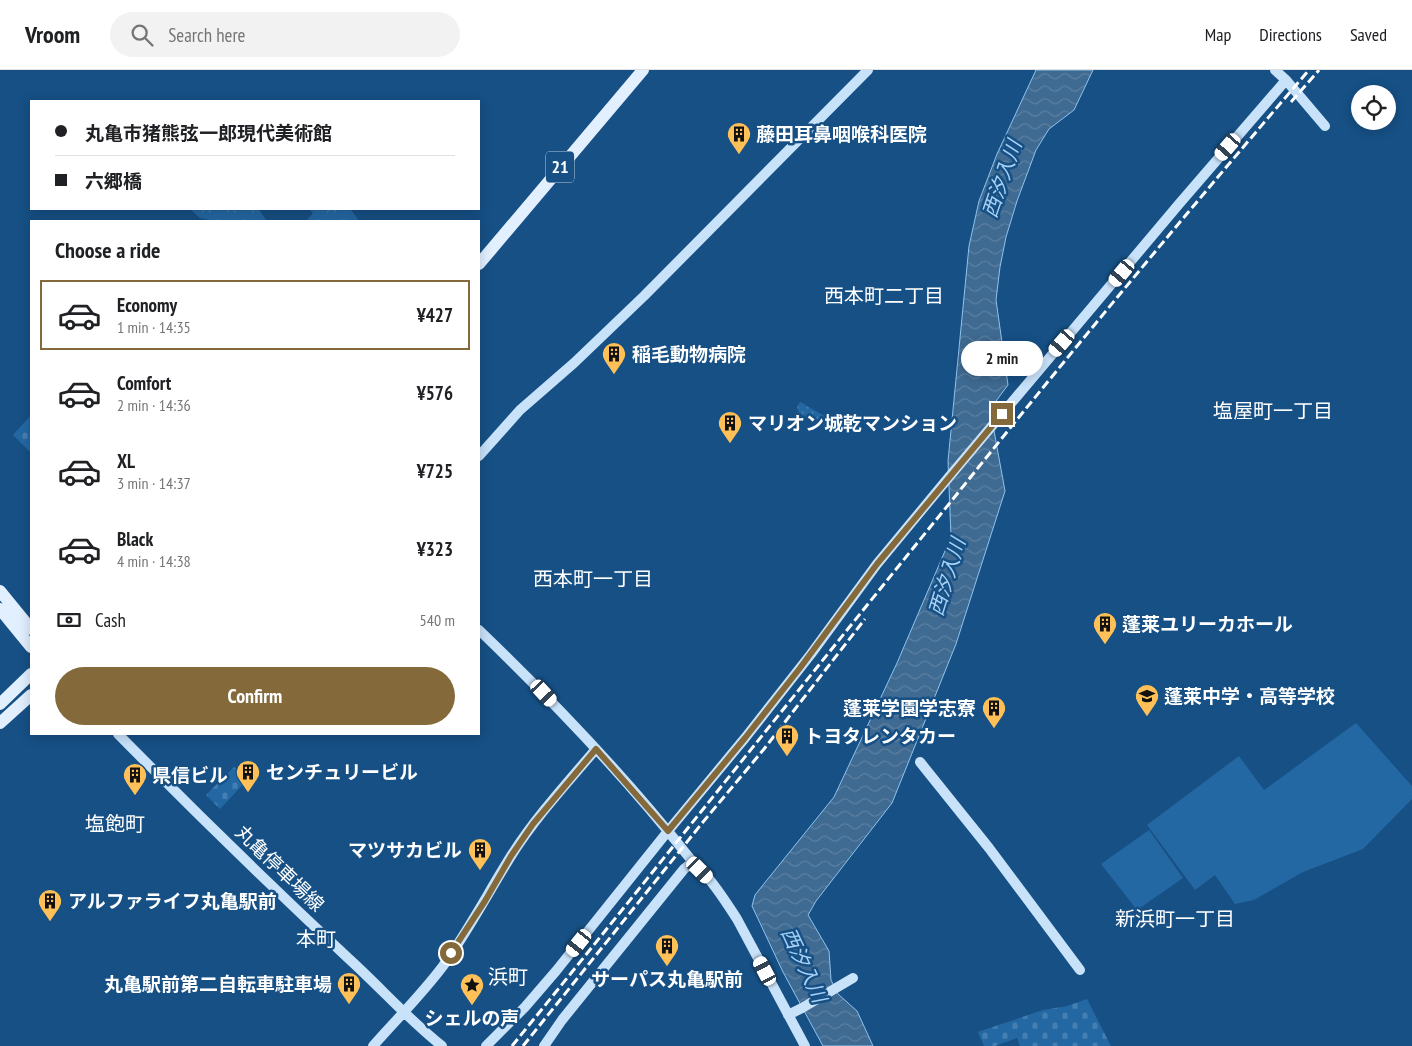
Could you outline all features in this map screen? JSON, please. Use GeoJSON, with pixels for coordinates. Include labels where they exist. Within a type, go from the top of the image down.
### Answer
{"type":"FeatureCollection","features":[{"type":"Feature","properties":{"kind":"main road","name":"21"},"geometry":{"type":"LineString","coordinates":[[480,263],[643,70]]}},
{"type":"Feature","properties":{"kind":"main road"},"geometry":{"type":"LineString","coordinates":[[0,590],[30,628]]}},
{"type":"Feature","properties":{"kind":"main road"},"geometry":{"type":"LineString","coordinates":[[0,609],[30,646]]}},
{"type":"Feature","properties":{"kind":"main road"},"geometry":{"type":"LineString","coordinates":[[0,704],[30,675]]}},
{"type":"Feature","properties":{"kind":"main road"},"geometry":{"type":"LineString","coordinates":[[0,723],[30,695]]}},
{"type":"Feature","properties":{"kind":"street"},"geometry":{"type":"LineString","coordinates":[[480,455],[520,410],[574,363],[644,296],[868,70]]}},
{"type":"Feature","properties":{"kind":"street"},"geometry":{"type":"LineString","coordinates":[[1275,70],[1286,80],[1325,126]]}},
{"type":"Feature","properties":{"kind":"street"},"geometry":{"type":"LineString","coordinates":[[486,1046],[525,1007],[556,971],[745,738],[811,654],[877,564],[949,477],[1286,80]]}},
{"type":"Feature","properties":{"kind":"street"},"geometry":{"type":"LineString","coordinates":[[480,631],[536,685],[596,749],[708,878],[737,919],[805,1046]]}},
{"type":"Feature","properties":{"kind":"street","name":"丸亀停車場線"},"geometry":{"type":"LineString","coordinates":[[119,735],[212,827],[363,972],[406,1009],[442,1046]]}},
{"type":"Feature","properties":{"kind":"street"},"geometry":{"type":"LineString","coordinates":[[373,1046],[444,965],[511,856],[533,824],[596,749]]}},
{"type":"Feature","properties":{"kind":"street"},"geometry":{"type":"LineString","coordinates":[[920,762],[989,848],[1080,970]]}},
{"type":"Feature","properties":{"kind":"street"},"geometry":{"type":"LineString","coordinates":[[544,1046],[562,1020],[684,869],[693,862]]}},
{"type":"Feature","properties":{"kind":"street"},"geometry":{"type":"LineString","coordinates":[[788,1015],[853,978]]}},
{"type":"Feature","properties":{"kind":"green space"},"geometry":{"type":"Polygon","coordinates":[[[191,210],[259,210],[266,220],[209,220],[200,218],[191,210]]]}},
{"type":"Feature","properties":{"kind":"green space"},"geometry":{"type":"Polygon","coordinates":[[[310,210],[351,210],[358,219],[307,220],[313,213],[310,210]]]}},
{"type":"Feature","properties":{"kind":"green space"},"geometry":{"type":"Polygon","coordinates":[[[800,402],[840,425],[836,430],[830,432],[799,413],[797,407],[800,402]]]}},
{"type":"Feature","properties":{"kind":"green space"},"geometry":{"type":"Polygon","coordinates":[[[30,416],[30,452],[13,435],[30,416]]]}},
{"type":"Feature","properties":{"kind":"green space"},"geometry":{"type":"Polygon","coordinates":[[[1356,723],[1412,786],[1412,799],[1363,849],[1303,872],[1254,900],[1235,904],[1215,875],[1195,890],[1147,825],[1239,756],[1264,790],[1356,723]]]}},
{"type":"Feature","properties":{"kind":"green space"},"geometry":{"type":"Polygon","coordinates":[[[234,767],[248,779],[220,809],[206,795],[234,767]]]}},
{"type":"Feature","properties":{"kind":"green space"},"geometry":{"type":"Polygon","coordinates":[[[1149,830],[1183,878],[1137,910],[1101,864],[1149,830]]]}},
{"type":"Feature","properties":{"kind":"green space"},"geometry":{"type":"Polygon","coordinates":[[[1087,999],[1111,1046],[1020,1046],[1017,1038],[995,1046],[984,1046],[978,1032],[1043,1010],[1067,1006],[1087,999]]]}},
{"type":"Feature","properties":{"kind":"water","name":"西汐入川"},"geometry":{"type":"Polygon","coordinates":[[[1036,70],[1093,70],[1074,110],[1049,129],[1036,150],[1006,237],[996,300],[1008,385],[990,409],[1005,491],[956,644],[892,803],[816,901],[808,915],[829,951],[831,980],[838,994],[857,1011],[873,1046],[823,1046],[783,972],[752,906],[755,895],[834,797],[897,663],[951,537],[948,461],[969,246],[979,201],[997,154],[1036,70]]]}},
{"type":"Feature","properties":{"kind":"railway"},"geometry":{"type":"LineString","coordinates":[[512,1046],[1041,391],[1174,229],[1309,70]]}},
{"type":"Feature","properties":{"kind":"railway"},"geometry":{"type":"LineString","coordinates":[[1291,102],[1319,70]]}},
{"type":"Feature","properties":{"kind":"railway"},"geometry":{"type":"LineString","coordinates":[[523,1046],[764,749],[865,619]]}},
{"type":"Feature","properties":{"kind":"place","name":"藤田耳鼻咽喉科医院"},"geometry":{"type":"Point","coordinates":[739,155]}},
{"type":"Feature","properties":{"kind":"place","name":"稲毛動物病院"},"geometry":{"type":"Point","coordinates":[614,375]}},
{"type":"Feature","properties":{"kind":"place","name":"マリオン城乾マンション"},"geometry":{"type":"Point","coordinates":[730,444]}},
{"type":"Feature","properties":{"kind":"place","name":"蓬莱ユリーカホール"},"geometry":{"type":"Point","coordinates":[1105,645]}},
{"type":"Feature","properties":{"kind":"place","name":"蓬莱中学・高等学校"},"geometry":{"type":"Point","coordinates":[1147,717]}},
{"type":"Feature","properties":{"kind":"place","name":"蓬莱学園学志寮"},"geometry":{"type":"Point","coordinates":[994,729]}},
{"type":"Feature","properties":{"kind":"place","name":"トヨタレンタカー"},"geometry":{"type":"Point","coordinates":[787,757]}},
{"type":"Feature","properties":{"kind":"place","name":"センチュリービル"},"geometry":{"type":"Point","coordinates":[248,793]}},
{"type":"Feature","properties":{"kind":"place","name":"県信ビル"},"geometry":{"type":"Point","coordinates":[135,796]}},
{"type":"Feature","properties":{"kind":"place","name":"マツサカビル"},"geometry":{"type":"Point","coordinates":[480,871]}},
{"type":"Feature","properties":{"kind":"place","name":"アルファライフ丸亀駅前"},"geometry":{"type":"Point","coordinates":[50,922]}},
{"type":"Feature","properties":{"kind":"place","name":"サーパス丸亀駅前"},"geometry":{"type":"Point","coordinates":[667,967]}},
{"type":"Feature","properties":{"kind":"place","name":"丸亀駅前第二自転車駐車場"},"geometry":{"type":"Point","coordinates":[349,1005]}},
{"type":"Feature","properties":{"kind":"place","name":"シェルの声"},"geometry":{"type":"Point","coordinates":[472,1006]}},
{"type":"Feature","properties":{"kind":"district","name":"西本町二丁目"},"geometry":{"type":"Point","coordinates":[884,296]}},
{"type":"Feature","properties":{"kind":"district","name":"塩屋町一丁目"},"geometry":{"type":"Point","coordinates":[1273,411]}},
{"type":"Feature","properties":{"kind":"district","name":"西本町一丁目"},"geometry":{"type":"Point","coordinates":[593,579]}},
{"type":"Feature","properties":{"kind":"district","name":"塩飽町"},"geometry":{"type":"Point","coordinates":[115,824]}},
{"type":"Feature","properties":{"kind":"district","name":"新浜町一丁目"},"geometry":{"type":"Point","coordinates":[1175,919]}},
{"type":"Feature","properties":{"kind":"district","name":"本町"},"geometry":{"type":"Point","coordinates":[316,939]}},
{"type":"Feature","properties":{"kind":"district","name":"浜町"},"geometry":{"type":"Point","coordinates":[508,977]}},
{"type":"Feature","properties":{"kind":"route"},"geometry":{"type":"LineString","coordinates":[[451,953],[533,824],[596,749],[668,831],[811,654],[877,564],[1002,414]]}}]}
